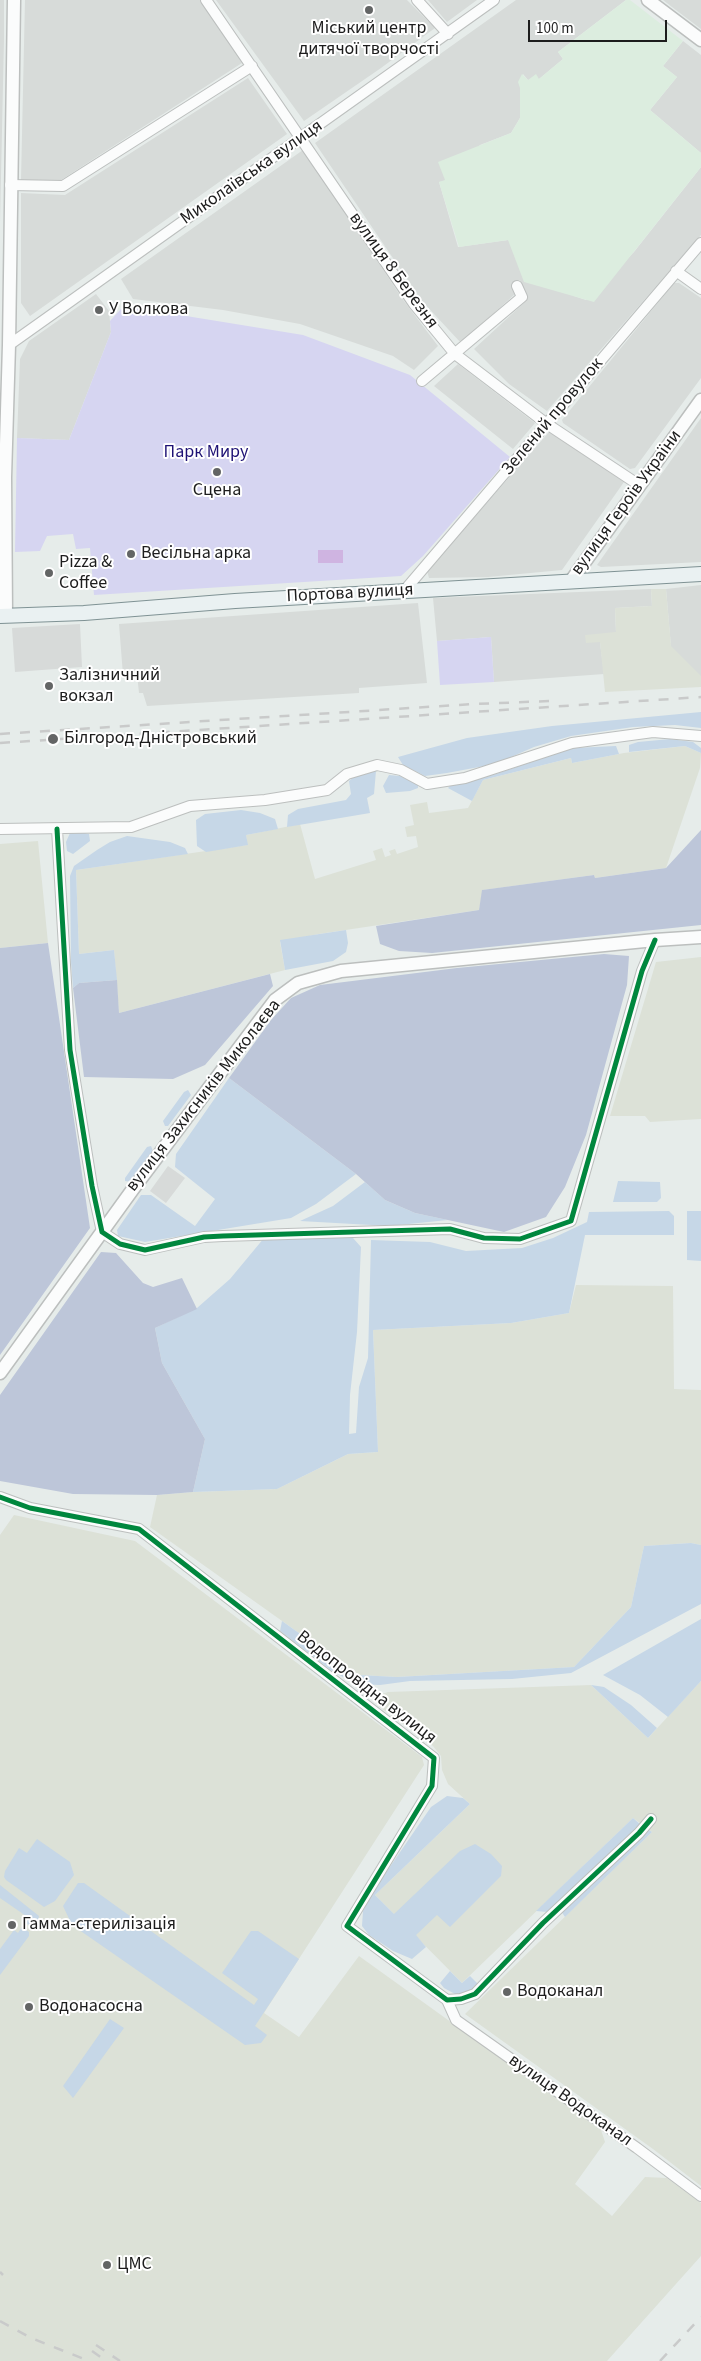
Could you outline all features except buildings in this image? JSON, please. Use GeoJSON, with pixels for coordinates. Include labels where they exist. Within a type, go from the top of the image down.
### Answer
{"type":"FeatureCollection","features":[{"type":"Feature","properties":{"kind":"main road","name":"Портова вулиця"},"geometry":{"type":"LineString","coordinates":[[3,616],[84,613],[236,601],[701,574]]}},
{"type":"Feature","properties":{"kind":"street"},"geometry":{"type":"LineString","coordinates":[[3,616],[5,477],[10,345],[10,185],[14,0]]}},
{"type":"Feature","properties":{"kind":"street","name":"вулиця 8 Березня"},"geometry":{"type":"LineString","coordinates":[[206,0],[414,304],[455,354],[547,424],[639,485]]}},
{"type":"Feature","properties":{"kind":"street"},"geometry":{"type":"LineString","coordinates":[[417,0],[448,34]]}},
{"type":"Feature","properties":{"kind":"street","name":"Миколаївська вулиця"},"geometry":{"type":"LineString","coordinates":[[10,345],[494,0]]}},
{"type":"Feature","properties":{"kind":"street"},"geometry":{"type":"LineString","coordinates":[[648,0],[701,40]]}},
{"type":"Feature","properties":{"kind":"street"},"geometry":{"type":"LineString","coordinates":[[10,185],[63,186],[252,66]]}},
{"type":"Feature","properties":{"kind":"street","name":"Зелений провулок"},"geometry":{"type":"LineString","coordinates":[[404,591],[701,243]]}},
{"type":"Feature","properties":{"kind":"street"},"geometry":{"type":"LineString","coordinates":[[676,271],[701,289]]}},
{"type":"Feature","properties":{"kind":"street"},"geometry":{"type":"LineString","coordinates":[[422,381],[522,297],[518,286]]}},
{"type":"Feature","properties":{"kind":"street","name":"вулиця Героїв України"},"geometry":{"type":"LineString","coordinates":[[571,581],[701,400]]}},
{"type":"Feature","properties":{"kind":"street"},"geometry":{"type":"LineString","coordinates":[[0,830],[131,827],[190,806],[265,800],[327,790],[348,774],[377,764],[401,770],[427,784],[465,778],[572,744],[653,732],[701,736]]}},
{"type":"Feature","properties":{"kind":"street"},"geometry":{"type":"LineString","coordinates":[[56,829],[70,1050],[92,1186],[102,1232],[120,1244],[145,1250],[204,1237],[450,1229],[484,1238],[520,1240],[571,1221],[642,970],[655,940]]}},
{"type":"Feature","properties":{"kind":"street","name":"вулиця Захисників Миколаєва"},"geometry":{"type":"LineString","coordinates":[[0,1373],[102,1232],[275,1000],[298,983],[341,971],[701,937]]}},
{"type":"Feature","properties":{"kind":"street","name":"Водопровідна вулиця"},"geometry":{"type":"LineString","coordinates":[[0,1497],[30,1508],[139,1529],[434,1758],[432,1786],[347,1926],[447,2000]]}},
{"type":"Feature","properties":{"kind":"street"},"geometry":{"type":"LineString","coordinates":[[447,2000],[462,1999],[475,1994],[543,1923],[639,1833],[651,1818]]}},
{"type":"Feature","properties":{"kind":"street","name":"вулиця Водоканал"},"geometry":{"type":"LineString","coordinates":[[447,2000],[456,2020],[637,2148],[701,2196]]}},
{"type":"Feature","properties":{"kind":"shaded area"},"geometry":{"type":"Polygon","coordinates":[[[0,0],[4,0],[4,39],[0,222],[0,0]]]}},
{"type":"Feature","properties":{"kind":"shaded area"},"geometry":{"type":"Polygon","coordinates":[[[25,0],[200,0],[242,63],[61,180],[21,180],[25,0]]]}},
{"type":"Feature","properties":{"kind":"shaded area"},"geometry":{"type":"Polygon","coordinates":[[[216,0],[407,0],[435,28],[304,121],[216,0]]]}},
{"type":"Feature","properties":{"kind":"shaded area"},"geometry":{"type":"Polygon","coordinates":[[[428,0],[477,0],[447,22],[428,0]]]}},
{"type":"Feature","properties":{"kind":"shaded area"},"geometry":{"type":"Polygon","coordinates":[[[516,0],[626,0],[558,52],[563,59],[539,79],[528,80],[523,74],[520,118],[511,133],[480,145],[445,181],[439,182],[458,247],[508,240],[574,296],[586,300],[634,252],[701,167],[701,235],[547,411],[509,384],[474,349],[526,301],[520,280],[512,283],[515,294],[461,343],[422,301],[315,143],[516,0]]]}},
{"type":"Feature","properties":{"kind":"shaded area"},"geometry":{"type":"Polygon","coordinates":[[[626,0],[630,0],[683,41],[663,66],[677,77],[650,110],[701,153],[701,167],[594,302],[524,282],[508,240],[459,247],[439,182],[445,180],[438,162],[511,133],[520,118],[520,88],[518,82],[522,74],[528,80],[536,74],[539,79],[563,59],[558,52],[626,0]]]}},
{"type":"Feature","properties":{"kind":"shaded area"},"geometry":{"type":"Polygon","coordinates":[[[663,0],[701,0],[701,29],[672,7],[663,0]]]}},
{"type":"Feature","properties":{"kind":"shaded area"},"geometry":{"type":"Polygon","coordinates":[[[683,41],[701,55],[701,153],[650,110],[677,77],[663,66],[683,41]]]}},
{"type":"Feature","properties":{"kind":"shaded area"},"geometry":{"type":"Polygon","coordinates":[[[248,78],[287,134],[30,316],[21,303],[21,193],[65,195],[248,78]]]}},
{"type":"Feature","properties":{"kind":"shaded area"},"geometry":{"type":"Polygon","coordinates":[[[303,150],[404,301],[438,346],[414,370],[393,356],[300,324],[223,310],[133,299],[121,279],[303,150]]]}},
{"type":"Feature","properties":{"kind":"shaded area"},"geometry":{"type":"Polygon","coordinates":[[[674,283],[679,283],[701,298],[701,378],[635,468],[630,469],[563,423],[562,420],[674,283]]]}},
{"type":"Feature","properties":{"kind":"shaded area"},"geometry":{"type":"Polygon","coordinates":[[[96,294],[109,311],[111,332],[69,440],[17,438],[20,359],[29,341],[96,294]]]}},
{"type":"Feature","properties":{"kind":"shaded area"},"geometry":{"type":"Polygon","coordinates":[[[458,364],[535,423],[513,449],[434,386],[458,364]]]}},
{"type":"Feature","properties":{"kind":"shaded area"},"geometry":{"type":"Polygon","coordinates":[[[701,418],[701,562],[601,567],[597,565],[701,418]]]}},
{"type":"Feature","properties":{"kind":"shaded area"},"geometry":{"type":"Polygon","coordinates":[[[549,432],[624,482],[562,570],[488,577],[429,578],[427,571],[549,432]]]}},
{"type":"Feature","properties":{"kind":"shaded area"},"geometry":{"type":"Polygon","coordinates":[[[318,550],[343,550],[343,563],[318,563],[318,550]]]}},
{"type":"Feature","properties":{"kind":"shaded area"},"geometry":{"type":"Polygon","coordinates":[[[701,585],[701,676],[699,676],[671,647],[666,589],[701,585]]]}},
{"type":"Feature","properties":{"kind":"shaded area"},"geometry":{"type":"Polygon","coordinates":[[[651,589],[652,606],[615,608],[616,632],[600,642],[604,674],[494,682],[491,637],[437,641],[433,598],[651,589]]]}},
{"type":"Feature","properties":{"kind":"shaded area"},"geometry":{"type":"Polygon","coordinates":[[[651,589],[666,589],[671,646],[701,676],[701,687],[605,692],[600,642],[586,643],[585,635],[616,632],[615,608],[652,606],[651,589]]]}},
{"type":"Feature","properties":{"kind":"shaded area"},"geometry":{"type":"Polygon","coordinates":[[[418,603],[427,683],[359,688],[359,693],[147,706],[143,693],[139,693],[137,674],[123,675],[119,624],[418,603]]]}},
{"type":"Feature","properties":{"kind":"shaded area"},"geometry":{"type":"Polygon","coordinates":[[[80,624],[82,667],[15,672],[12,628],[80,624]]]}},
{"type":"Feature","properties":{"kind":"shaded area"},"geometry":{"type":"Polygon","coordinates":[[[701,712],[701,728],[675,725],[633,727],[571,736],[534,747],[495,764],[447,773],[425,776],[403,765],[398,757],[467,738],[552,726],[701,712]]]}},
{"type":"Feature","properties":{"kind":"shaded area"},"geometry":{"type":"Polygon","coordinates":[[[670,739],[693,742],[701,748],[701,753],[685,746],[629,752],[629,745],[638,742],[670,739]]]}},
{"type":"Feature","properties":{"kind":"shaded area"},"geometry":{"type":"Polygon","coordinates":[[[616,746],[619,754],[572,763],[571,758],[483,780],[472,801],[448,788],[452,784],[496,774],[573,748],[616,746]]]}},
{"type":"Feature","properties":{"kind":"shaded area"},"geometry":{"type":"Polygon","coordinates":[[[685,746],[701,753],[700,768],[666,868],[595,878],[594,875],[483,890],[479,910],[319,934],[280,942],[285,970],[119,1013],[114,950],[79,954],[76,870],[247,845],[246,835],[300,824],[315,879],[376,860],[373,851],[382,848],[385,857],[391,855],[389,851],[395,849],[397,854],[418,847],[416,836],[407,837],[405,827],[414,825],[410,805],[427,802],[429,813],[468,808],[483,780],[571,758],[572,763],[624,753],[685,746]]]}},
{"type":"Feature","properties":{"kind":"shaded area"},"geometry":{"type":"Polygon","coordinates":[[[376,771],[374,794],[367,798],[370,813],[287,827],[288,815],[298,809],[346,800],[351,794],[349,781],[356,775],[376,771]]]}},
{"type":"Feature","properties":{"kind":"shaded area"},"geometry":{"type":"Polygon","coordinates":[[[389,775],[400,776],[418,785],[418,788],[410,791],[386,793],[383,786],[389,775]]]}},
{"type":"Feature","properties":{"kind":"shaded area"},"geometry":{"type":"Polygon","coordinates":[[[241,810],[260,813],[275,819],[278,829],[246,835],[248,845],[206,852],[197,846],[196,820],[205,814],[241,810]]]}},
{"type":"Feature","properties":{"kind":"shaded area"},"geometry":{"type":"Polygon","coordinates":[[[701,830],[701,925],[432,953],[399,951],[380,944],[376,926],[479,910],[482,890],[594,875],[595,878],[666,868],[701,830]]]}},
{"type":"Feature","properties":{"kind":"shaded area"},"geometry":{"type":"Polygon","coordinates":[[[80,832],[89,834],[90,841],[73,854],[67,851],[66,842],[70,833],[80,832]]]}},
{"type":"Feature","properties":{"kind":"shaded area"},"geometry":{"type":"Polygon","coordinates":[[[127,836],[170,842],[185,848],[188,854],[76,870],[79,954],[114,950],[117,980],[79,983],[73,988],[70,876],[74,866],[110,842],[127,836]]]}},
{"type":"Feature","properties":{"kind":"shaded area"},"geometry":{"type":"Polygon","coordinates":[[[38,841],[48,943],[0,948],[0,844],[38,841]]]}},
{"type":"Feature","properties":{"kind":"shaded area"},"geometry":{"type":"Polygon","coordinates":[[[346,930],[348,943],[346,952],[333,961],[285,970],[280,940],[346,930]]]}},
{"type":"Feature","properties":{"kind":"shaded area"},"geometry":{"type":"Polygon","coordinates":[[[48,943],[90,1228],[0,1355],[0,948],[48,943]]]}},
{"type":"Feature","properties":{"kind":"shaded area"},"geometry":{"type":"Polygon","coordinates":[[[604,954],[629,956],[627,985],[586,1135],[565,1187],[546,1217],[504,1232],[415,1213],[385,1200],[356,1174],[229,1078],[271,1020],[291,998],[320,985],[457,968],[604,954]]]}},
{"type":"Feature","properties":{"kind":"shaded area"},"geometry":{"type":"Polygon","coordinates":[[[701,957],[701,1119],[650,1122],[645,1116],[610,1116],[656,962],[701,957]]]}},
{"type":"Feature","properties":{"kind":"shaded area"},"geometry":{"type":"Polygon","coordinates":[[[270,974],[273,986],[205,1065],[173,1079],[84,1077],[73,988],[79,983],[117,980],[119,1013],[270,974]]]}},
{"type":"Feature","properties":{"kind":"shaded area"},"geometry":{"type":"Polygon","coordinates":[[[229,1078],[356,1174],[316,1204],[291,1218],[145,1242],[118,1236],[117,1230],[141,1195],[151,1195],[195,1226],[215,1199],[175,1167],[176,1154],[229,1078]]]}},
{"type":"Feature","properties":{"kind":"shaded area"},"geometry":{"type":"Polygon","coordinates":[[[188,1090],[191,1095],[168,1126],[165,1126],[163,1121],[184,1092],[188,1090]]]}},
{"type":"Feature","properties":{"kind":"shaded area"},"geometry":{"type":"Polygon","coordinates":[[[151,1146],[153,1151],[132,1182],[125,1181],[125,1178],[147,1147],[151,1146]]]}},
{"type":"Feature","properties":{"kind":"shaded area"},"geometry":{"type":"Polygon","coordinates":[[[168,1166],[185,1178],[166,1203],[150,1191],[168,1166]]]}},
{"type":"Feature","properties":{"kind":"shaded area"},"geometry":{"type":"Polygon","coordinates":[[[618,1181],[660,1182],[661,1198],[657,1202],[613,1202],[618,1181]]]}},
{"type":"Feature","properties":{"kind":"shaded area"},"geometry":{"type":"Polygon","coordinates":[[[365,1182],[385,1200],[415,1213],[448,1220],[389,1226],[300,1221],[333,1206],[365,1182]]]}},
{"type":"Feature","properties":{"kind":"shaded area"},"geometry":{"type":"Polygon","coordinates":[[[669,1211],[674,1216],[674,1235],[585,1235],[569,1313],[511,1323],[373,1330],[378,1452],[348,1454],[277,1489],[193,1492],[205,1439],[162,1363],[155,1328],[197,1308],[230,1279],[269,1232],[353,1238],[361,1247],[349,1434],[356,1433],[359,1387],[368,1358],[371,1240],[430,1242],[466,1251],[522,1248],[553,1238],[587,1222],[589,1212],[669,1211]]]}},
{"type":"Feature","properties":{"kind":"shaded area"},"geometry":{"type":"Polygon","coordinates":[[[687,1211],[701,1211],[701,1261],[687,1260],[687,1211]]]}},
{"type":"Feature","properties":{"kind":"shaded area"},"geometry":{"type":"Polygon","coordinates":[[[101,1252],[116,1253],[143,1283],[153,1287],[182,1278],[197,1309],[155,1328],[162,1363],[205,1439],[193,1492],[157,1495],[73,1494],[0,1481],[0,1395],[101,1252]]]}},
{"type":"Feature","properties":{"kind":"shaded area"},"geometry":{"type":"Polygon","coordinates":[[[576,1285],[673,1286],[674,1389],[701,1390],[701,1545],[691,1543],[644,1546],[631,1607],[574,1667],[397,1677],[358,1675],[150,1527],[157,1495],[277,1489],[348,1454],[378,1452],[373,1330],[511,1323],[569,1313],[576,1285]]]}},
{"type":"Feature","properties":{"kind":"shaded area"},"geometry":{"type":"Polygon","coordinates":[[[14,1515],[135,1541],[422,1757],[424,1765],[264,2013],[299,2037],[359,1956],[601,2130],[605,2142],[575,2184],[612,2216],[645,2177],[667,2178],[701,2203],[701,2256],[607,2361],[0,2361],[0,1535],[14,1515]]]}},
{"type":"Feature","properties":{"kind":"shaded area"},"geometry":{"type":"Polygon","coordinates":[[[691,1543],[701,1545],[701,1604],[571,1673],[512,1679],[410,1681],[380,1685],[356,1684],[332,1671],[280,1631],[282,1621],[358,1675],[397,1677],[574,1667],[631,1607],[644,1546],[691,1543]]]}},
{"type":"Feature","properties":{"kind":"shaded area"},"geometry":{"type":"Polygon","coordinates":[[[701,1619],[701,1681],[668,1717],[640,1695],[603,1675],[701,1619]]]}},
{"type":"Feature","properties":{"kind":"shaded area"},"geometry":{"type":"Polygon","coordinates":[[[701,1681],[701,2186],[653,2149],[465,2014],[652,1832],[633,1818],[462,1983],[375,1895],[470,1804],[448,1784],[442,1770],[441,1756],[433,1746],[377,1705],[376,1696],[388,1692],[591,1685],[648,1738],[701,1681]]]}},
{"type":"Feature","properties":{"kind":"shaded area"},"geometry":{"type":"Polygon","coordinates":[[[591,1685],[604,1687],[631,1705],[657,1728],[648,1738],[591,1685]]]}},
{"type":"Feature","properties":{"kind":"shaded area"},"geometry":{"type":"Polygon","coordinates":[[[447,1796],[463,1798],[470,1804],[375,1895],[394,1914],[460,1851],[475,1844],[491,1854],[502,1866],[501,1876],[450,1927],[437,1915],[416,1935],[426,1947],[412,1959],[393,1951],[369,1935],[362,1926],[363,1911],[374,1890],[431,1807],[447,1796]]]}},
{"type":"Feature","properties":{"kind":"shaded area"},"geometry":{"type":"Polygon","coordinates":[[[633,1818],[640,1824],[639,1828],[547,1912],[536,1911],[633,1818]]]}},
{"type":"Feature","properties":{"kind":"shaded area"},"geometry":{"type":"Polygon","coordinates":[[[649,1830],[652,1832],[565,1917],[561,1911],[649,1830]]]}},
{"type":"Feature","properties":{"kind":"shaded area"},"geometry":{"type":"Polygon","coordinates":[[[37,1839],[70,1862],[74,1875],[55,1901],[44,1907],[4,1877],[5,1871],[19,1848],[27,1853],[37,1839]]]}},
{"type":"Feature","properties":{"kind":"shaded area"},"geometry":{"type":"Polygon","coordinates":[[[78,1883],[84,1883],[254,2005],[258,1999],[222,1973],[251,1931],[258,1931],[299,1959],[255,2026],[267,2035],[261,2043],[245,2045],[72,1925],[63,1906],[78,1883]]]}},
{"type":"Feature","properties":{"kind":"shaded area"},"geometry":{"type":"Polygon","coordinates":[[[0,1885],[39,1916],[38,1922],[33,1927],[25,1923],[29,1918],[0,1898],[0,1885]]]}},
{"type":"Feature","properties":{"kind":"shaded area"},"geometry":{"type":"Polygon","coordinates":[[[22,1927],[29,1932],[29,1936],[0,1975],[0,1949],[14,1930],[18,1933],[22,1927]]]}},
{"type":"Feature","properties":{"kind":"shaded area"},"geometry":{"type":"Polygon","coordinates":[[[450,1971],[462,1983],[470,1976],[478,1984],[468,1993],[455,1994],[444,1988],[440,1983],[450,1971]]]}},
{"type":"Feature","properties":{"kind":"shaded area"},"geometry":{"type":"Polygon","coordinates":[[[110,2019],[124,2028],[73,2098],[63,2086],[110,2019]]]}},
{"type":"Feature","properties":{"kind":"green space","name":"Парк Миру"},"geometry":{"type":"Polygon","coordinates":[[[137,308],[303,335],[410,375],[510,457],[423,556],[401,576],[94,595],[90,548],[76,549],[73,534],[47,536],[40,551],[15,552],[17,438],[69,440],[111,332],[110,321],[121,309],[137,308]]]}},
{"type":"Feature","properties":{"kind":"green space"},"geometry":{"type":"Polygon","coordinates":[[[491,637],[494,682],[440,685],[437,641],[491,637]]]}},
{"type":"Feature","properties":{"kind":"railway"},"geometry":{"type":"LineString","coordinates":[[0,743],[701,697]]}},
{"type":"Feature","properties":{"kind":"railway"},"geometry":{"type":"LineString","coordinates":[[0,734],[474,704],[551,701]]}},
{"type":"Feature","properties":{"kind":"railway"},"geometry":{"type":"LineString","coordinates":[[0,2272],[3,2275]]}},
{"type":"Feature","properties":{"kind":"railway"},"geometry":{"type":"LineString","coordinates":[[660,2361],[701,2317]]}},
{"type":"Feature","properties":{"kind":"railway"},"geometry":{"type":"LineString","coordinates":[[0,2321],[31,2338],[89,2361]]}},
{"type":"Feature","properties":{"kind":"railway"},"geometry":{"type":"LineString","coordinates":[[96,2345],[120,2361]]}},
{"type":"Feature","properties":{"kind":"railway"},"geometry":{"type":"LineString","coordinates":[[92,2351],[106,2361]]}},
{"type":"Feature","properties":{"kind":"cycle path"},"geometry":{"type":"LineString","coordinates":[[57,829],[70,1050],[92,1186],[102,1232],[120,1244],[145,1250],[204,1237],[450,1229],[484,1238],[520,1239],[571,1221],[642,971],[655,940]]}},
{"type":"Feature","properties":{"kind":"cycle path"},"geometry":{"type":"LineString","coordinates":[[0,1497],[30,1508],[139,1529],[434,1758],[432,1786],[347,1926],[447,2000],[461,1999],[475,1994],[543,1923],[639,1833],[651,1819]]}},
{"type":"Feature","properties":{"kind":"place","name":"Міський центр дитячої творчості"},"geometry":{"type":"Point","coordinates":[369,10]}},
{"type":"Feature","properties":{"kind":"place","name":"У Волкова"},"geometry":{"type":"Point","coordinates":[99,310]}},
{"type":"Feature","properties":{"kind":"place","name":"Сцена"},"geometry":{"type":"Point","coordinates":[217,472]}},
{"type":"Feature","properties":{"kind":"place","name":"Весільна арка"},"geometry":{"type":"Point","coordinates":[131,554]}},
{"type":"Feature","properties":{"kind":"place","name":"Pizza & Coffee"},"geometry":{"type":"Point","coordinates":[49,573]}},
{"type":"Feature","properties":{"kind":"place","name":"Залізничний вокзал"},"geometry":{"type":"Point","coordinates":[49,686]}},
{"type":"Feature","properties":{"kind":"place","name":"Білгород-Дністровський"},"geometry":{"type":"Point","coordinates":[53,739]}},
{"type":"Feature","properties":{"kind":"place","name":"Гамма-стерилізація"},"geometry":{"type":"Point","coordinates":[12,1925]}},
{"type":"Feature","properties":{"kind":"place","name":"Водоканал"},"geometry":{"type":"Point","coordinates":[507,1992]}},
{"type":"Feature","properties":{"kind":"place","name":"Водонасосна"},"geometry":{"type":"Point","coordinates":[29,2007]}},
{"type":"Feature","properties":{"kind":"place","name":"ЦМС"},"geometry":{"type":"Point","coordinates":[107,2265]}}]}
